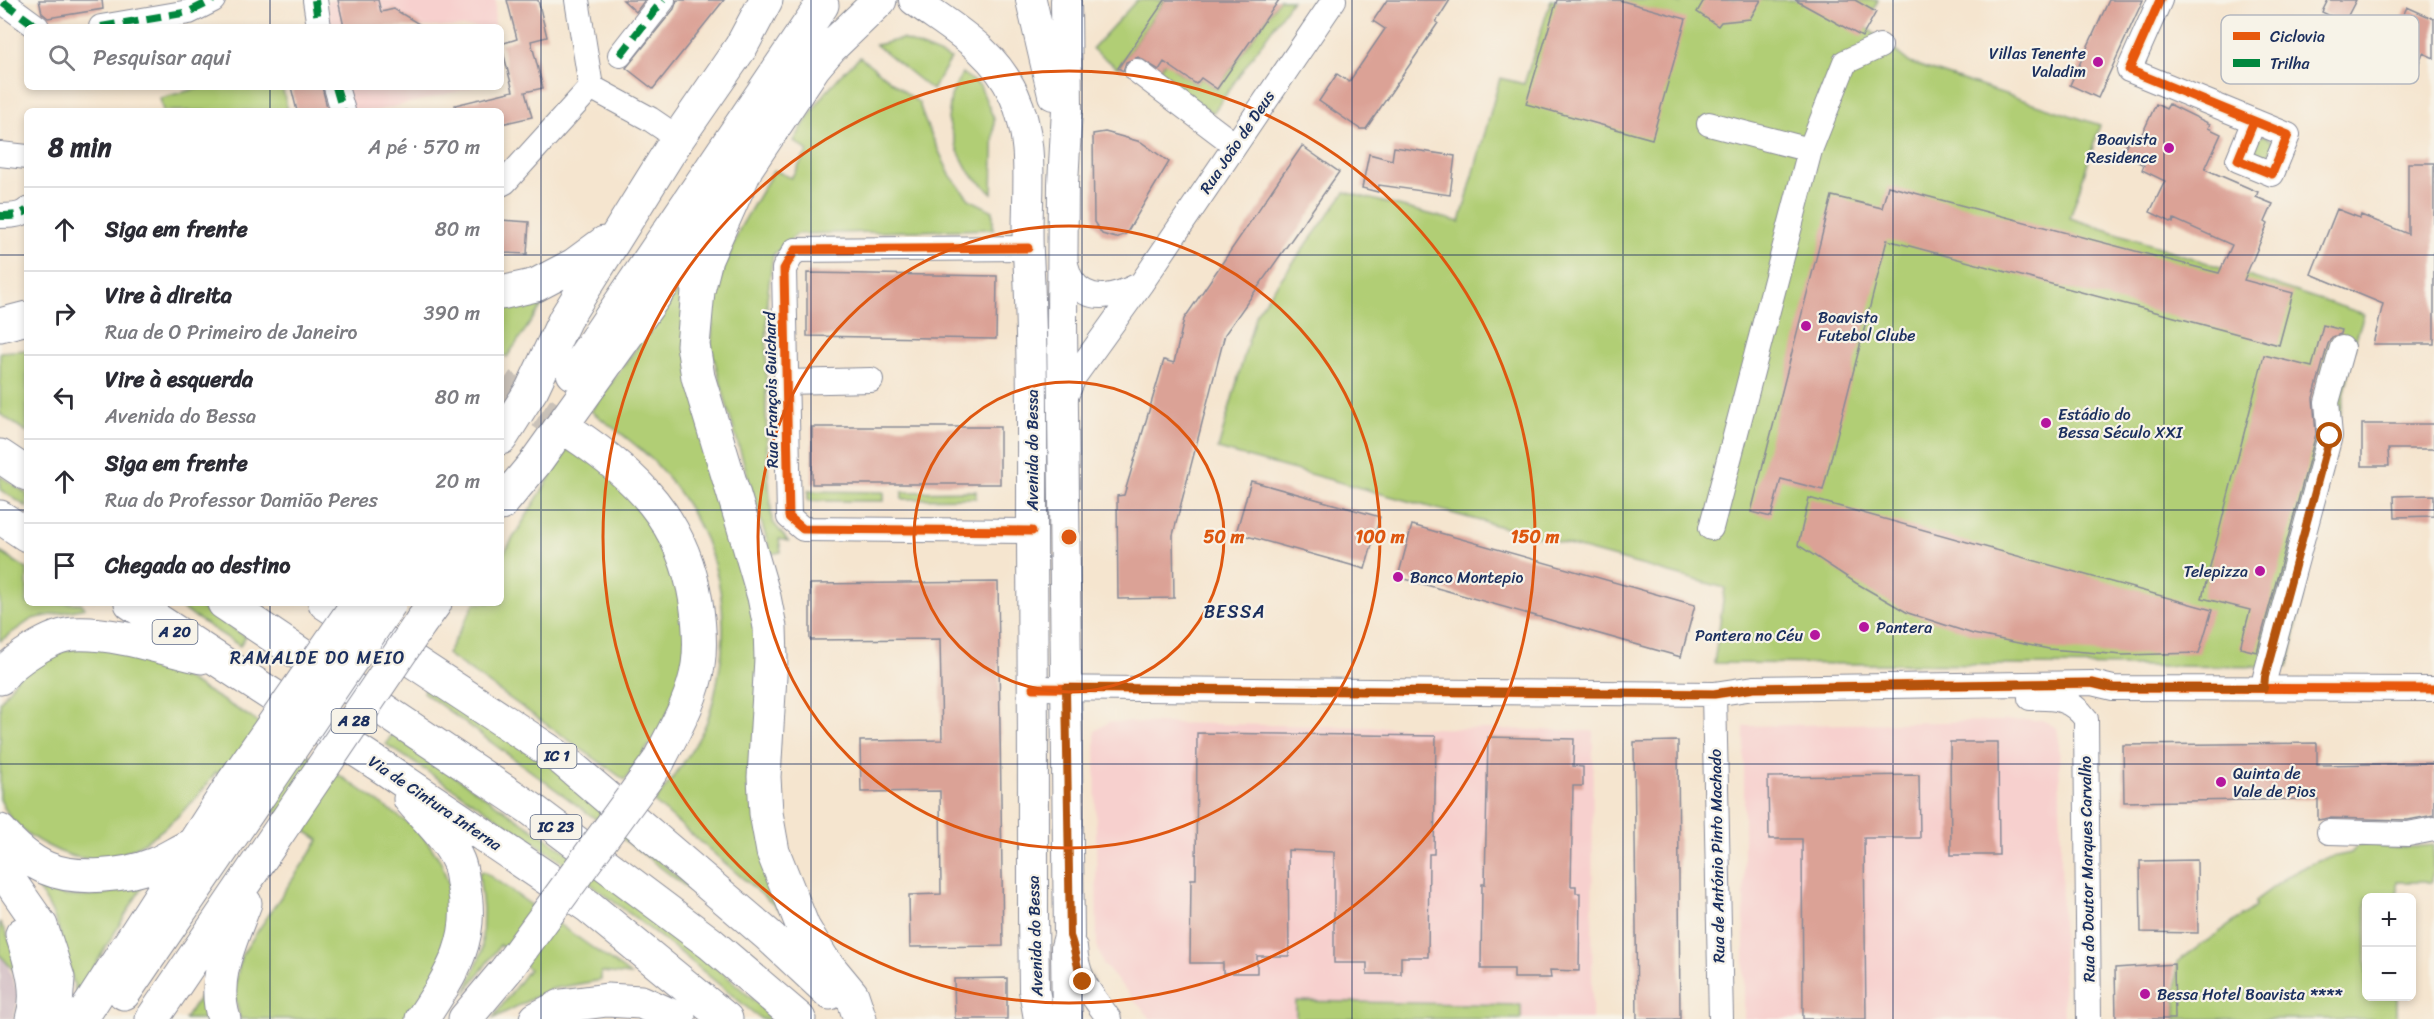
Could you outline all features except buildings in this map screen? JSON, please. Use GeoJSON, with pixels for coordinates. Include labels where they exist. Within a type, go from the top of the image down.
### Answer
{"type":"FeatureCollection","features":[{"type":"Feature","properties":{"kind":"highway"},"geometry":{"type":"LineString","coordinates":[[504,429],[516,392],[516,375],[565,319],[678,138],[741,47],[766,0]]}},
{"type":"Feature","properties":{"kind":"highway"},"geometry":{"type":"LineString","coordinates":[[504,500],[535,463],[747,167],[814,66],[880,0]]}},
{"type":"Feature","properties":{"kind":"highway"},"geometry":{"type":"LineString","coordinates":[[516,392],[583,328],[813,2]]}},
{"type":"Feature","properties":{"kind":"highway"},"geometry":{"type":"LineString","coordinates":[[504,492],[521,449],[813,2]]}},
{"type":"Feature","properties":{"kind":"highway"},"geometry":{"type":"LineString","coordinates":[[747,167],[706,259],[698,291],[693,345],[701,388],[749,546],[770,627],[771,659],[764,777],[766,813],[773,852],[803,927],[823,960],[852,995],[859,1019]]}},
{"type":"Feature","properties":{"kind":"highway"},"geometry":{"type":"LineString","coordinates":[[504,292],[536,285],[574,266],[618,233]]}},
{"type":"Feature","properties":{"kind":"highway"},"geometry":{"type":"LineString","coordinates":[[0,325],[24,319]]}},
{"type":"Feature","properties":{"kind":"highway"},"geometry":{"type":"LineString","coordinates":[[0,344],[24,341]]}},
{"type":"Feature","properties":{"kind":"highway"},"geometry":{"type":"LineString","coordinates":[[465,1019],[507,969],[658,762],[689,699],[698,666],[699,623],[692,577],[678,538],[655,502],[603,453],[571,432]]}},
{"type":"Feature","properties":{"kind":"highway"},"geometry":{"type":"LineString","coordinates":[[0,456],[24,472]]}},
{"type":"Feature","properties":{"kind":"highway"},"geometry":{"type":"LineString","coordinates":[[0,517],[24,533]]}},
{"type":"Feature","properties":{"kind":"highway","name":"Via de Cintura Interna"},"geometry":{"type":"LineString","coordinates":[[136,606],[384,768],[588,906],[726,1019]]}},
{"type":"Feature","properties":{"kind":"highway","name":"IC 23"},"geometry":{"type":"LineString","coordinates":[[229,606],[530,808],[710,943],[798,1019]]}},
{"type":"Feature","properties":{"kind":"highway","name":"IC 1"},"geometry":{"type":"LineString","coordinates":[[331,606],[563,760],[768,935],[859,1019]]}},
{"type":"Feature","properties":{"kind":"highway"},"geometry":{"type":"LineString","coordinates":[[81,1019],[193,844],[246,789],[356,606]]}},
{"type":"Feature","properties":{"kind":"highway","name":"A 28"},"geometry":{"type":"LineString","coordinates":[[106,1019],[246,789],[388,606]]}},
{"type":"Feature","properties":{"kind":"highway","name":"A 28"},"geometry":{"type":"LineString","coordinates":[[152,1019],[428,613]]}},
{"type":"Feature","properties":{"kind":"highway"},"geometry":{"type":"LineString","coordinates":[[0,678],[7,668],[35,648],[72,634],[112,637],[219,660]]}},
{"type":"Feature","properties":{"kind":"highway"},"geometry":{"type":"LineString","coordinates":[[384,768],[440,835],[458,861],[468,901],[465,939],[453,970],[422,1019]]}},
{"type":"Feature","properties":{"kind":"highway"},"geometry":{"type":"LineString","coordinates":[[0,831],[16,849],[47,869],[85,876],[124,874],[155,864],[193,844]]}},
{"type":"Feature","properties":{"kind":"highway"},"geometry":{"type":"LineString","coordinates":[[224,1019],[219,1004],[219,975],[263,855]]}},
{"type":"Feature","properties":{"kind":"highway"},"geometry":{"type":"LineString","coordinates":[[0,867],[41,926],[58,978],[55,1019]]}},
{"type":"Feature","properties":{"kind":"highway"},"geometry":{"type":"LineString","coordinates":[[0,900],[21,930],[34,975],[32,1019]]}},
{"type":"Feature","properties":{"kind":"highway"},"geometry":{"type":"LineString","coordinates":[[536,1019],[561,1006],[607,1000],[641,1002],[679,1019]]}},
{"type":"Feature","properties":{"kind":"main road","name":"Avenida do Bessa"},"geometry":{"type":"LineString","coordinates":[[914,0],[976,44],[992,60],[1015,96],[1025,130],[1030,162],[1028,248],[1031,323],[1034,968],[1039,1019]]}},
{"type":"Feature","properties":{"kind":"main road","name":"Avenida do Bessa"},"geometry":{"type":"LineString","coordinates":[[1031,0],[1051,84],[1063,184]]}},
{"type":"Feature","properties":{"kind":"main road","name":"Avenida do Bessa"},"geometry":{"type":"LineString","coordinates":[[1066,0],[1067,110],[1063,184],[1070,936],[1066,947],[1067,1019]]}},
{"type":"Feature","properties":{"kind":"street"},"geometry":{"type":"LineString","coordinates":[[118,24],[189,12],[213,0]]}},
{"type":"Feature","properties":{"kind":"street"},"geometry":{"type":"LineString","coordinates":[[315,0],[319,24]]}},
{"type":"Feature","properties":{"kind":"street"},"geometry":{"type":"LineString","coordinates":[[577,0],[591,87]]}},
{"type":"Feature","properties":{"kind":"street"},"geometry":{"type":"LineString","coordinates":[[620,55],[663,0]]}},
{"type":"Feature","properties":{"kind":"street","name":"Rua João de Deus"},"geometry":{"type":"LineString","coordinates":[[1064,403],[1074,377],[1141,284],[1334,0]]}},
{"type":"Feature","properties":{"kind":"street"},"geometry":{"type":"LineString","coordinates":[[2160,0],[2129,70],[2254,121]]}},
{"type":"Feature","properties":{"kind":"street"},"geometry":{"type":"LineString","coordinates":[[3,2],[33,24]]}},
{"type":"Feature","properties":{"kind":"street"},"geometry":{"type":"LineString","coordinates":[[1712,528],[1810,150],[1845,63],[1880,46]]}},
{"type":"Feature","properties":{"kind":"street"},"geometry":{"type":"LineString","coordinates":[[1137,71],[1235,145]]}},
{"type":"Feature","properties":{"kind":"street"},"geometry":{"type":"LineString","coordinates":[[591,87],[678,138]]}},
{"type":"Feature","properties":{"kind":"street"},"geometry":{"type":"LineString","coordinates":[[504,183],[591,87]]}},
{"type":"Feature","properties":{"kind":"street"},"geometry":{"type":"LineString","coordinates":[[337,90],[342,108]]}},
{"type":"Feature","properties":{"kind":"street"},"geometry":{"type":"LineString","coordinates":[[1709,124],[1810,150]]}},
{"type":"Feature","properties":{"kind":"street"},"geometry":{"type":"LineString","coordinates":[[0,154],[24,157]]}},
{"type":"Feature","properties":{"kind":"street"},"geometry":{"type":"LineString","coordinates":[[0,216],[24,212]]}},
{"type":"Feature","properties":{"kind":"street","name":"Rua François Guichard"},"geometry":{"type":"LineString","coordinates":[[1028,248],[795,250],[784,269],[789,517],[803,529],[1032,531]]}},
{"type":"Feature","properties":{"kind":"street"},"geometry":{"type":"LineString","coordinates":[[1064,257],[1071,279],[1080,289],[1095,296],[1119,295],[1141,284]]}},
{"type":"Feature","properties":{"kind":"street"},"geometry":{"type":"LineString","coordinates":[[2264,688],[2267,666],[2330,436],[2327,402],[2342,348]]}},
{"type":"Feature","properties":{"kind":"street"},"geometry":{"type":"LineString","coordinates":[[786,382],[871,380]]}},
{"type":"Feature","properties":{"kind":"street"},"geometry":{"type":"LineString","coordinates":[[1033,688],[1714,694],[1754,688],[2021,683],[2092,683],[2113,688],[2264,688],[2423,684]]}},
{"type":"Feature","properties":{"kind":"street"},"geometry":{"type":"LineString","coordinates":[[1714,694],[1753,701],[2061,698],[2079,709],[2086,719],[2113,688]]}},
{"type":"Feature","properties":{"kind":"street","name":"Rua de António Pinto Machado"},"geometry":{"type":"LineString","coordinates":[[1714,694],[1721,1019]]}},
{"type":"Feature","properties":{"kind":"street","name":"Rua do Doutor Marques Carvalho"},"geometry":{"type":"LineString","coordinates":[[2086,719],[2089,1019]]}},
{"type":"Feature","properties":{"kind":"street"},"geometry":{"type":"LineString","coordinates":[[2329,832],[2408,834],[2434,829]]}},
{"type":"Feature","properties":{"kind":"street"},"geometry":{"type":"LineString","coordinates":[[1070,936],[1075,947],[1077,970],[1109,1019]]}},
{"type":"Feature","properties":{"kind":"shaded area"},"geometry":{"type":"Polygon","coordinates":[[[325,0],[496,0],[494,24],[329,24],[325,0]]]}},
{"type":"Feature","properties":{"kind":"shaded area"},"geometry":{"type":"Polygon","coordinates":[[[346,90],[463,90],[389,108],[351,108],[346,90]]]}},
{"type":"Feature","properties":{"kind":"shaded area"},"geometry":{"type":"Polygon","coordinates":[[[2042,720],[2057,728],[2059,740],[2064,1019],[1744,1019],[1744,726],[2042,720]]]}},
{"type":"Feature","properties":{"kind":"shaded area"},"geometry":{"type":"Polygon","coordinates":[[[1109,722],[1593,731],[1592,1019],[1151,1019],[1103,964],[1097,945],[1095,731],[1109,722]]]}},
{"type":"Feature","properties":{"kind":"shaded area"},"geometry":{"type":"Polygon","coordinates":[[[0,955],[7,963],[19,996],[14,1019],[0,1019],[0,955]]]}},
{"type":"Feature","properties":{"kind":"green space"},"geometry":{"type":"Polygon","coordinates":[[[1137,0],[1165,0],[1118,68],[1092,49],[1137,0]]]}},
{"type":"Feature","properties":{"kind":"green space"},"geometry":{"type":"Polygon","coordinates":[[[1279,0],[1292,0],[1213,113],[1157,73],[1169,56],[1174,69],[1196,84],[1201,78],[1217,89],[1279,0]]]}},
{"type":"Feature","properties":{"kind":"green space","name":"Boavista Futebol Clube"},"geometry":{"type":"Polygon","coordinates":[[[1551,0],[1668,0],[1680,3],[1677,0],[1878,0],[1866,27],[1910,63],[2100,125],[2070,218],[2364,314],[2356,339],[2288,667],[1714,663],[1725,588],[1218,449],[1256,313],[1345,192],[1460,222],[1500,78],[1524,84],[1551,0]]]}},
{"type":"Feature","properties":{"kind":"green space"},"geometry":{"type":"Polygon","coordinates":[[[902,39],[951,59],[932,90],[876,45],[902,39]]]}},
{"type":"Feature","properties":{"kind":"green space"},"geometry":{"type":"Polygon","coordinates":[[[860,57],[919,103],[950,175],[969,199],[993,211],[993,229],[797,234],[773,255],[767,299],[768,474],[772,521],[788,541],[779,539],[781,552],[771,554],[711,347],[715,291],[740,228],[774,170],[791,178],[808,151],[794,141],[823,96],[840,75],[860,57]]]}},
{"type":"Feature","properties":{"kind":"green space"},"geometry":{"type":"Polygon","coordinates":[[[962,73],[980,86],[994,119],[992,193],[969,172],[958,151],[948,120],[951,96],[962,73]]]}},
{"type":"Feature","properties":{"kind":"green space"},"geometry":{"type":"Polygon","coordinates":[[[191,90],[283,90],[287,108],[162,108],[160,98],[191,90]]]}},
{"type":"Feature","properties":{"kind":"green space"},"geometry":{"type":"Polygon","coordinates":[[[2261,136],[2265,136],[2274,143],[2267,160],[2253,155],[2252,144],[2261,136]]]}},
{"type":"Feature","properties":{"kind":"green space"},"geometry":{"type":"Polygon","coordinates":[[[684,281],[757,600],[783,913],[654,802],[692,749],[703,730],[710,711],[717,684],[722,648],[723,619],[720,591],[705,539],[677,489],[643,451],[591,411],[684,281]]]}},
{"type":"Feature","properties":{"kind":"green space"},"geometry":{"type":"Polygon","coordinates":[[[557,292],[547,298],[507,357],[504,355],[504,301],[557,292]]]}},
{"type":"Feature","properties":{"kind":"green space"},"geometry":{"type":"Polygon","coordinates":[[[24,350],[24,430],[0,414],[0,352],[24,350]]]}},
{"type":"Feature","properties":{"kind":"green space"},"geometry":{"type":"Polygon","coordinates":[[[567,449],[598,463],[666,538],[688,617],[683,676],[661,728],[625,780],[447,654],[473,606],[504,606],[504,553],[567,449]]]}},
{"type":"Feature","properties":{"kind":"green space"},"geometry":{"type":"Polygon","coordinates":[[[0,476],[24,492],[24,505],[0,489],[0,476]]]}},
{"type":"Feature","properties":{"kind":"green space"},"geometry":{"type":"Polygon","coordinates":[[[808,491],[884,492],[884,501],[808,501],[808,491]]]}},
{"type":"Feature","properties":{"kind":"green space"},"geometry":{"type":"Polygon","coordinates":[[[976,491],[976,498],[902,499],[902,492],[976,491]]]}},
{"type":"Feature","properties":{"kind":"green space"},"geometry":{"type":"Polygon","coordinates":[[[0,552],[24,567],[24,606],[83,606],[85,608],[32,619],[0,641],[0,552]]]}},
{"type":"Feature","properties":{"kind":"green space"},"geometry":{"type":"Polygon","coordinates":[[[178,606],[199,606],[246,637],[240,646],[178,606]]]}},
{"type":"Feature","properties":{"kind":"green space"},"geometry":{"type":"Polygon","coordinates":[[[98,646],[160,663],[252,718],[357,787],[411,825],[426,840],[440,860],[449,885],[451,949],[408,1019],[240,1019],[234,992],[241,956],[319,840],[216,772],[193,801],[163,829],[128,851],[110,857],[86,859],[53,849],[33,838],[8,814],[0,799],[0,702],[23,670],[50,652],[98,646]]]}},
{"type":"Feature","properties":{"kind":"green space"},"geometry":{"type":"Polygon","coordinates":[[[428,683],[555,768],[715,910],[642,853],[423,692],[428,683]]]}},
{"type":"Feature","properties":{"kind":"green space"},"geometry":{"type":"Polygon","coordinates":[[[392,734],[568,853],[722,972],[775,1019],[761,1019],[681,953],[553,855],[386,744],[392,734]]]}},
{"type":"Feature","properties":{"kind":"green space"},"geometry":{"type":"Polygon","coordinates":[[[2370,843],[2392,849],[2434,845],[2432,882],[2397,882],[2397,893],[2362,893],[2362,1001],[2397,1001],[2397,1019],[2176,1019],[2177,962],[2255,907],[2255,901],[2290,875],[2318,860],[2351,853],[2358,845],[2370,843]]]}},
{"type":"Feature","properties":{"kind":"green space"},"geometry":{"type":"Polygon","coordinates":[[[483,871],[630,975],[601,972],[601,980],[551,989],[492,1019],[529,969],[500,945],[465,993],[482,951],[483,909],[479,873],[483,871]]]}},
{"type":"Feature","properties":{"kind":"green space"},"geometry":{"type":"Polygon","coordinates":[[[144,884],[77,995],[57,925],[45,899],[36,887],[64,896],[77,897],[103,894],[144,884]]]}},
{"type":"Feature","properties":{"kind":"green space"},"geometry":{"type":"Polygon","coordinates":[[[0,922],[13,946],[16,973],[0,955],[0,922]]]}},
{"type":"Feature","properties":{"kind":"green space"},"geometry":{"type":"Polygon","coordinates":[[[201,995],[208,1019],[185,1019],[201,995]]]}},
{"type":"Feature","properties":{"kind":"green space"},"geometry":{"type":"Polygon","coordinates":[[[1296,1001],[1521,1005],[1521,1019],[1296,1019],[1296,1001]]]}},
{"type":"Feature","properties":{"kind":"tunnel"},"geometry":{"type":"LineString","coordinates":[[504,387],[571,432]]}},
{"type":"Feature","properties":{"kind":"marked path"},"geometry":{"type":"LineString","coordinates":[[119,24],[189,12],[213,0]]}},
{"type":"Feature","properties":{"kind":"marked path"},"geometry":{"type":"LineString","coordinates":[[315,0],[319,24]]}},
{"type":"Feature","properties":{"kind":"marked path"},"geometry":{"type":"LineString","coordinates":[[620,55],[663,0]]}},
{"type":"Feature","properties":{"kind":"marked path"},"geometry":{"type":"LineString","coordinates":[[3,2],[33,24]]}},
{"type":"Feature","properties":{"kind":"marked path"},"geometry":{"type":"LineString","coordinates":[[337,90],[342,108]]}},
{"type":"Feature","properties":{"kind":"marked path"},"geometry":{"type":"LineString","coordinates":[[0,216],[18,215],[24,212]]}},
{"type":"Feature","properties":{"kind":"cycle path"},"geometry":{"type":"LineString","coordinates":[[2160,0],[2129,70],[2288,135],[2272,174],[2238,160],[2254,121]]}},
{"type":"Feature","properties":{"kind":"cycle path"},"geometry":{"type":"LineString","coordinates":[[1028,248],[795,250],[784,269],[789,517],[803,529],[1032,531]]}},
{"type":"Feature","properties":{"kind":"cycle path"},"geometry":{"type":"LineString","coordinates":[[1033,688],[1714,694],[1754,688],[2092,683],[2113,688],[2434,689]]}},
{"type":"Feature","properties":{"kind":"place","name":"Villas Tenente Valadim"},"geometry":{"type":"Point","coordinates":[2098,62]}},
{"type":"Feature","properties":{"kind":"place","name":"Boavista Residence"},"geometry":{"type":"Point","coordinates":[2169,148]}},
{"type":"Feature","properties":{"kind":"place","name":"Boavista Futebol Clube"},"geometry":{"type":"Point","coordinates":[1806,326]}},
{"type":"Feature","properties":{"kind":"place","name":"Estádio do Bessa Século XXI"},"geometry":{"type":"Point","coordinates":[2046,423]}},
{"type":"Feature","properties":{"kind":"place","name":"Telepizza"},"geometry":{"type":"Point","coordinates":[2260,571]}},
{"type":"Feature","properties":{"kind":"place","name":"Banco Montepio"},"geometry":{"type":"Point","coordinates":[1398,577]}},
{"type":"Feature","properties":{"kind":"place","name":"Pantera"},"geometry":{"type":"Point","coordinates":[1864,627]}},
{"type":"Feature","properties":{"kind":"place","name":"Pantera no Céu"},"geometry":{"type":"Point","coordinates":[1815,635]}},
{"type":"Feature","properties":{"kind":"place","name":"Quinta de Vale de Pios"},"geometry":{"type":"Point","coordinates":[2221,782]}},
{"type":"Feature","properties":{"kind":"place","name":"Bessa Hotel Boavista ****"},"geometry":{"type":"Point","coordinates":[2145,994]}},
{"type":"Feature","properties":{"kind":"district","name":"BESSA"},"geometry":{"type":"Point","coordinates":[1235,612]}},
{"type":"Feature","properties":{"kind":"district","name":"RAMALDE DO MEIO"},"geometry":{"type":"Point","coordinates":[318,658]}},
{"type":"Feature","properties":{"kind":"route"},"geometry":{"type":"LineString","coordinates":[[1083,982],[1077,970],[1075,947],[1070,936],[1066,688],[1714,694],[1754,688],[2032,683],[2092,683],[2113,688],[2264,688],[2265,677],[2330,436]]}}]}
